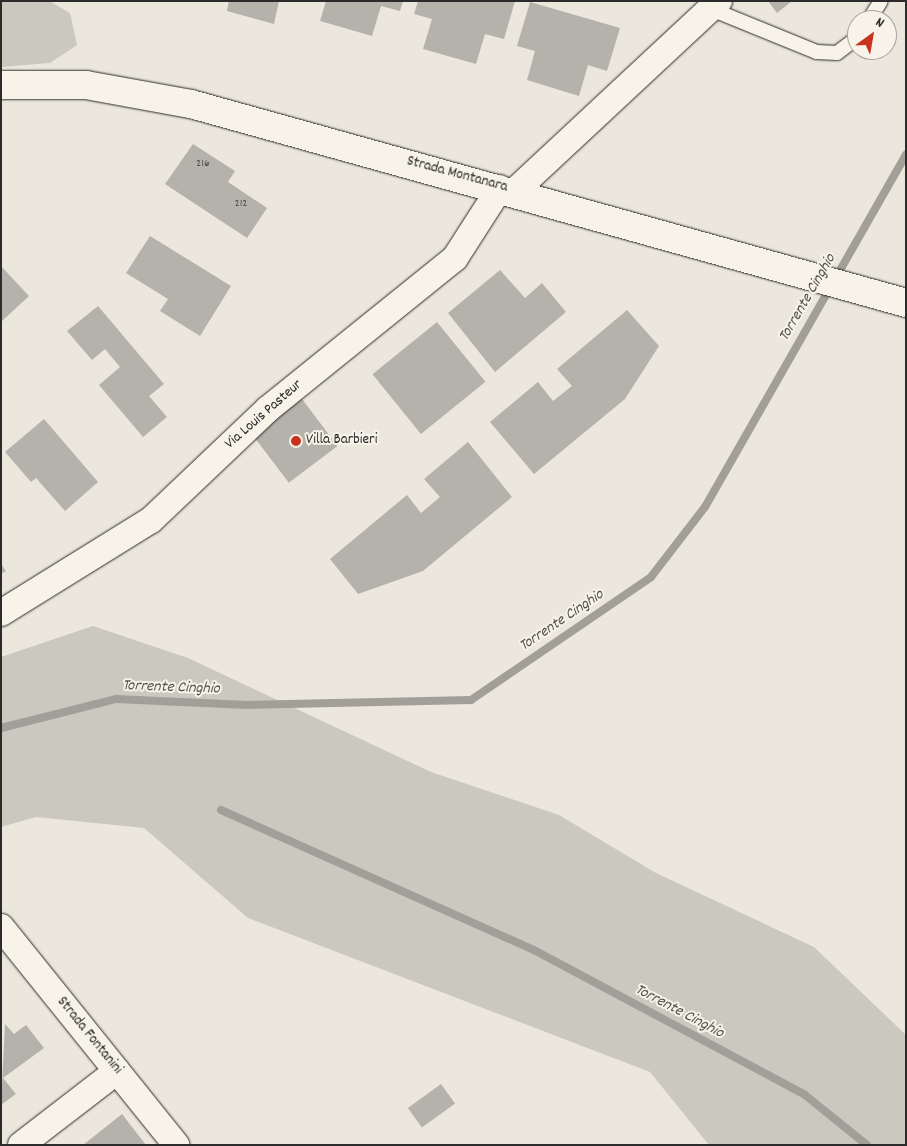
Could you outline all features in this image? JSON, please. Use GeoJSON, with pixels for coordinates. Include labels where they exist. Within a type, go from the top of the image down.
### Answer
{"type":"FeatureCollection","features":[{"type":"Feature","properties":{"kind":"main road","name":"Strada Montanara"},"geometry":{"type":"LineString","coordinates":[[1,85],[86,85],[191,104],[508,189],[897,300]]}},
{"type":"Feature","properties":{"kind":"street","name":"Via Louis Pasteur"},"geometry":{"type":"LineString","coordinates":[[1,613],[151,520],[268,409],[455,258],[508,189],[715,5]]}},
{"type":"Feature","properties":{"kind":"street","name":"Strada Fontanini"},"geometry":{"type":"LineString","coordinates":[[1,926],[176,1145]]}},
{"type":"Feature","properties":{"kind":"street"},"geometry":{"type":"LineString","coordinates":[[22,1145],[117,1072]]}},
{"type":"Feature","properties":{"kind":"lane"},"geometry":{"type":"LineString","coordinates":[[715,5],[817,52],[837,53],[847,46]]}},
{"type":"Feature","properties":{"kind":"shaded area"},"geometry":{"type":"Polygon","coordinates":[[[1,1],[49,1],[70,13],[77,45],[50,63],[1,67],[1,1]]]}},
{"type":"Feature","properties":{"kind":"shaded area"},"geometry":{"type":"Polygon","coordinates":[[[93,626],[188,658],[431,772],[559,815],[656,873],[814,947],[906,1035],[906,1145],[709,1145],[650,1072],[248,918],[144,828],[36,817],[1,827],[1,657],[93,626]]]}},
{"type":"Feature","properties":{"kind":"building"},"geometry":{"type":"Polygon","coordinates":[[[229,1],[279,1],[274,24],[227,11],[229,1]]]}},
{"type":"Feature","properties":{"kind":"building"},"geometry":{"type":"Polygon","coordinates":[[[326,1],[403,1],[400,11],[381,6],[372,36],[320,21],[326,1]]]}},
{"type":"Feature","properties":{"kind":"building"},"geometry":{"type":"Polygon","coordinates":[[[418,1],[515,1],[504,39],[485,34],[476,64],[423,49],[432,19],[414,14],[418,1]]]}},
{"type":"Feature","properties":{"kind":"building"},"geometry":{"type":"Polygon","coordinates":[[[768,1],[792,1],[777,13],[768,1]]]}},
{"type":"Feature","properties":{"kind":"building"},"geometry":{"type":"Polygon","coordinates":[[[530,2],[620,28],[607,71],[588,65],[579,96],[527,80],[535,51],[517,46],[530,2]]]}},
{"type":"Feature","properties":{"kind":"building"},"geometry":{"type":"Polygon","coordinates":[[[193,144],[235,171],[228,182],[267,208],[247,238],[165,184],[193,144]]]}},
{"type":"Feature","properties":{"kind":"building"},"geometry":{"type":"Polygon","coordinates":[[[150,236],[231,286],[200,336],[160,311],[168,299],[126,273],[150,236]]]}},
{"type":"Feature","properties":{"kind":"building"},"geometry":{"type":"Polygon","coordinates":[[[1,266],[29,296],[1,322],[1,266]]]}},
{"type":"Feature","properties":{"kind":"building"},"geometry":{"type":"Polygon","coordinates":[[[500,270],[525,298],[542,283],[566,312],[495,372],[448,313],[500,270]]]}},
{"type":"Feature","properties":{"kind":"building"},"geometry":{"type":"Polygon","coordinates":[[[98,306],[164,384],[149,396],[167,417],[143,437],[99,385],[120,367],[105,349],[92,360],[67,331],[98,306]]]}},
{"type":"Feature","properties":{"kind":"building"},"geometry":{"type":"Polygon","coordinates":[[[627,310],[659,346],[625,399],[534,474],[490,422],[538,382],[553,401],[572,386],[557,369],[627,310]]]}},
{"type":"Feature","properties":{"kind":"building"},"geometry":{"type":"Polygon","coordinates":[[[437,322],[485,382],[421,434],[372,374],[437,322]]]}},
{"type":"Feature","properties":{"kind":"building","name":"Villa Barbieri"},"geometry":{"type":"Polygon","coordinates":[[[302,399],[338,446],[289,483],[253,436],[302,399]]]}},
{"type":"Feature","properties":{"kind":"building"},"geometry":{"type":"Polygon","coordinates":[[[44,419],[98,482],[65,511],[36,478],[31,482],[5,452],[44,419]]]}},
{"type":"Feature","properties":{"kind":"building"},"geometry":{"type":"Polygon","coordinates":[[[468,442],[512,497],[423,571],[358,594],[330,559],[407,495],[421,513],[440,497],[424,479],[468,442]]]}},
{"type":"Feature","properties":{"kind":"building"},"geometry":{"type":"Polygon","coordinates":[[[1,564],[6,571],[1,574],[1,564]]]}},
{"type":"Feature","properties":{"kind":"building"},"geometry":{"type":"Polygon","coordinates":[[[5,1024],[14,1034],[26,1025],[44,1048],[3,1078],[16,1094],[1,1105],[5,1024]]]}},
{"type":"Feature","properties":{"kind":"building"},"geometry":{"type":"Polygon","coordinates":[[[441,1084],[455,1103],[422,1128],[408,1108],[441,1084]]]}},
{"type":"Feature","properties":{"kind":"building"},"geometry":{"type":"Polygon","coordinates":[[[122,1114],[146,1145],[83,1145],[122,1114]]]}},
{"type":"Feature","properties":{"kind":"waterway","name":"Torrente Cinghio"},"geometry":{"type":"LineString","coordinates":[[1,728],[116,699],[247,705],[471,700],[651,577],[705,507],[906,154]]}},
{"type":"Feature","properties":{"kind":"waterway","name":"Torrente Cinghio"},"geometry":{"type":"LineString","coordinates":[[221,810],[534,950],[805,1095],[867,1145]]}},
{"type":"Feature","properties":{"kind":"place","name":"Villa Barbieri"},"geometry":{"type":"Point","coordinates":[296,441]}}]}
